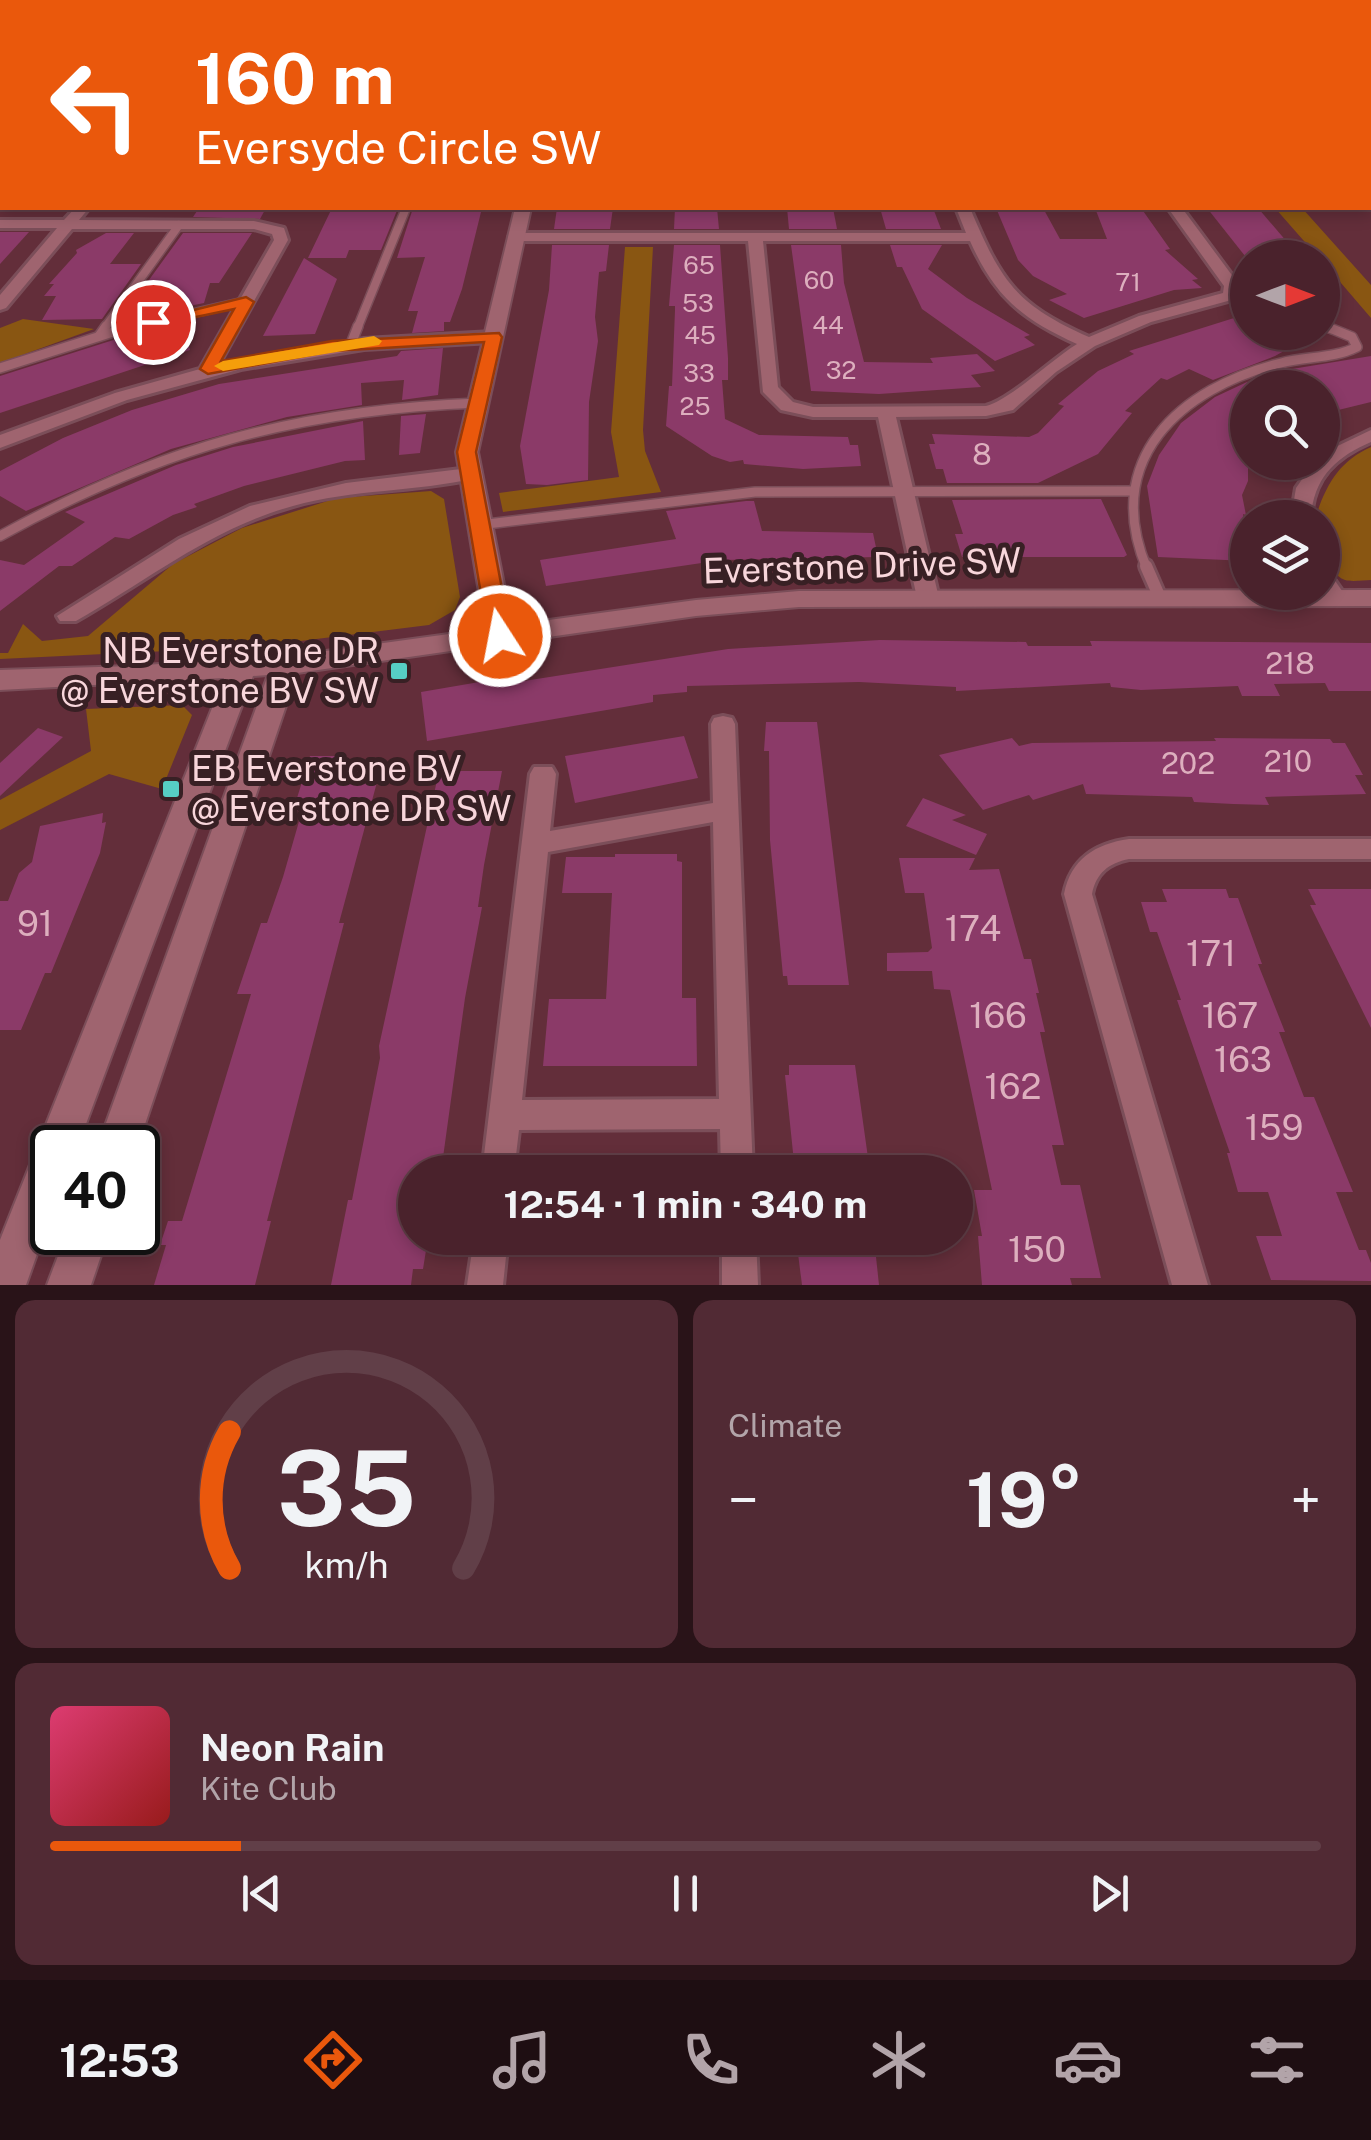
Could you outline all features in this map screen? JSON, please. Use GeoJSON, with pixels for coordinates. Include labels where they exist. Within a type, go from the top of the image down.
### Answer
{"type":"FeatureCollection","features":[{"type":"Feature","properties":{"kind":"street"},"geometry":{"type":"LineString","coordinates":[[0,305],[80,210]]}},
{"type":"Feature","properties":{"kind":"street"},"geometry":{"type":"LineString","coordinates":[[500,636],[467,452],[523,210]]}},
{"type":"Feature","properties":{"kind":"street"},"geometry":{"type":"LineString","coordinates":[[964,210],[995,282],[1039,320],[1089,343]]}},
{"type":"Feature","properties":{"kind":"street"},"geometry":{"type":"LineString","coordinates":[[1176,210],[1230,283]]}},
{"type":"Feature","properties":{"kind":"street"},"geometry":{"type":"LineString","coordinates":[[0,224],[254,225],[279,231],[280,240],[208,369]]}},
{"type":"Feature","properties":{"kind":"street"},"geometry":{"type":"LineString","coordinates":[[516,237],[976,237]]}},
{"type":"Feature","properties":{"kind":"street"},"geometry":{"type":"LineString","coordinates":[[754,237],[772,394],[787,406],[813,412],[979,412],[1002,408],[1050,368],[1089,343],[1145,320],[1230,299]]}},
{"type":"Feature","properties":{"kind":"street"},"geometry":{"type":"LineString","coordinates":[[0,442],[109,398],[208,369],[350,344],[493,337]]}},
{"type":"Feature","properties":{"kind":"street"},"geometry":{"type":"LineString","coordinates":[[886,412],[928,598]]}},
{"type":"Feature","properties":{"kind":"street"},"geometry":{"type":"LineString","coordinates":[[1303,500],[1316,470],[1342,447],[1371,434]]}},
{"type":"Feature","properties":{"kind":"street"},"geometry":{"type":"LineString","coordinates":[[68,616],[178,548],[256,510],[338,488],[468,474]]}},
{"type":"Feature","properties":{"kind":"street","name":"Everstone Drive SW"},"geometry":{"type":"LineString","coordinates":[[1340,590],[1371,598]]}},
{"type":"Feature","properties":{"kind":"street","name":"Everstone Drive SW"},"geometry":{"type":"LineString","coordinates":[[0,680],[286,664],[719,606],[838,598],[1160,598],[1230,593]]}},
{"type":"Feature","properties":{"kind":"street"},"geometry":{"type":"LineString","coordinates":[[125,1125],[286,664]]}},
{"type":"Feature","properties":{"kind":"street"},"geometry":{"type":"LineString","coordinates":[[66,1125],[242,668]]}},
{"type":"Feature","properties":{"kind":"street"},"geometry":{"type":"LineString","coordinates":[[723,724],[736,1155]]}},
{"type":"Feature","properties":{"kind":"street"},"geometry":{"type":"LineString","coordinates":[[500,1155],[544,774]]}},
{"type":"Feature","properties":{"kind":"street"},"geometry":{"type":"LineString","coordinates":[[536,844],[726,810]]}},
{"type":"Feature","properties":{"kind":"street"},"geometry":{"type":"LineString","coordinates":[[1190,1285],[1078,894],[1082,876],[1095,860],[1129,849],[1371,849]]}},
{"type":"Feature","properties":{"kind":"street"},"geometry":{"type":"LineString","coordinates":[[505,1115],[735,1114]]}},
{"type":"Feature","properties":{"kind":"street"},"geometry":{"type":"LineString","coordinates":[[4,1285],[30,1216]]}},
{"type":"Feature","properties":{"kind":"street"},"geometry":{"type":"LineString","coordinates":[[69,1285],[80,1255]]}},
{"type":"Feature","properties":{"kind":"street"},"geometry":{"type":"LineString","coordinates":[[486,1285],[489,1255]]}},
{"type":"Feature","properties":{"kind":"street"},"geometry":{"type":"LineString","coordinates":[[739,1255],[740,1285]]}},
{"type":"Feature","properties":{"kind":"lane"},"geometry":{"type":"LineString","coordinates":[[350,344],[405,210]]}},
{"type":"Feature","properties":{"kind":"lane"},"geometry":{"type":"LineString","coordinates":[[100,336],[179,225]]}},
{"type":"Feature","properties":{"kind":"lane"},"geometry":{"type":"LineString","coordinates":[[0,368],[100,336],[246,302]]}},
{"type":"Feature","properties":{"kind":"lane"},"geometry":{"type":"LineString","coordinates":[[1160,598],[1136,537],[1133,491],[1140,461],[1151,438],[1192,400],[1244,373],[1358,347],[1352,337],[1340,332]]}},
{"type":"Feature","properties":{"kind":"lane"},"geometry":{"type":"LineString","coordinates":[[0,536],[99,483],[190,446],[257,427],[365,408],[478,403]]}},
{"type":"Feature","properties":{"kind":"lane"},"geometry":{"type":"LineString","coordinates":[[479,525],[755,492],[1133,491]]}},
{"type":"Feature","properties":{"kind":"shaded area"},"geometry":{"type":"Polygon","coordinates":[[[1277,210],[1304,210],[1331,240],[1303,240],[1277,210]]]}},
{"type":"Feature","properties":{"kind":"shaded area"},"geometry":{"type":"Polygon","coordinates":[[[625,247],[653,247],[643,430],[645,451],[661,492],[503,512],[499,493],[619,477],[611,432],[625,247]]]}},
{"type":"Feature","properties":{"kind":"shaded area"},"geometry":{"type":"Polygon","coordinates":[[[1340,250],[1371,285],[1371,318],[1340,282],[1340,250]]]}},
{"type":"Feature","properties":{"kind":"shaded area"},"geometry":{"type":"Polygon","coordinates":[[[23,319],[94,329],[0,363],[0,328],[23,319]]]}},
{"type":"Feature","properties":{"kind":"shaded area"},"geometry":{"type":"Polygon","coordinates":[[[1371,447],[1371,580],[1348,581],[1340,577],[1340,500],[1322,500],[1332,480],[1340,480],[1340,470],[1371,447]]]}},
{"type":"Feature","properties":{"kind":"shaded area"},"geometry":{"type":"Polygon","coordinates":[[[431,491],[444,499],[460,597],[455,610],[429,625],[251,647],[0,659],[0,653],[8,653],[23,624],[42,641],[88,636],[173,564],[242,528],[337,498],[431,491]]]}},
{"type":"Feature","properties":{"kind":"shaded area"},"geometry":{"type":"Polygon","coordinates":[[[182,705],[192,715],[162,789],[109,774],[0,830],[0,800],[91,751],[86,709],[182,705]]]}},
{"type":"Feature","properties":{"kind":"building"},"geometry":{"type":"Polygon","coordinates":[[[198,210],[265,210],[260,219],[193,217],[198,210]]]}},
{"type":"Feature","properties":{"kind":"building"},"geometry":{"type":"Polygon","coordinates":[[[331,210],[397,210],[381,250],[349,250],[346,258],[308,258],[331,210]]]}},
{"type":"Feature","properties":{"kind":"building"},"geometry":{"type":"Polygon","coordinates":[[[412,210],[482,210],[462,289],[450,322],[444,322],[444,331],[412,333],[418,311],[408,311],[425,257],[397,258],[412,210]]]}},
{"type":"Feature","properties":{"kind":"building"},"geometry":{"type":"Polygon","coordinates":[[[557,210],[613,210],[610,229],[554,229],[557,210]]]}},
{"type":"Feature","properties":{"kind":"building"},"geometry":{"type":"Polygon","coordinates":[[[675,210],[717,210],[719,229],[674,229],[675,210]]]}},
{"type":"Feature","properties":{"kind":"building"},"geometry":{"type":"Polygon","coordinates":[[[787,210],[833,210],[837,229],[789,229],[787,210]]]}},
{"type":"Feature","properties":{"kind":"building"},"geometry":{"type":"Polygon","coordinates":[[[881,210],[934,210],[941,229],[886,229],[881,210]]]}},
{"type":"Feature","properties":{"kind":"building"},"geometry":{"type":"Polygon","coordinates":[[[997,210],[1044,210],[1060,239],[1107,239],[1096,210],[1142,210],[1170,249],[1165,250],[1198,279],[1192,280],[1202,288],[1174,290],[1084,318],[1049,300],[1067,294],[1033,276],[1018,260],[997,210]]]}},
{"type":"Feature","properties":{"kind":"building"},"geometry":{"type":"Polygon","coordinates":[[[1209,210],[1260,210],[1285,240],[1232,240],[1209,210]]]}},
{"type":"Feature","properties":{"kind":"building"},"geometry":{"type":"Polygon","coordinates":[[[0,232],[29,232],[0,264],[0,232]]]}},
{"type":"Feature","properties":{"kind":"building"},"geometry":{"type":"Polygon","coordinates":[[[106,233],[134,233],[110,264],[141,264],[102,319],[42,320],[56,296],[44,296],[54,284],[49,284],[76,250],[106,233]]]}},
{"type":"Feature","properties":{"kind":"building"},"geometry":{"type":"Polygon","coordinates":[[[183,233],[252,233],[219,283],[210,283],[204,303],[120,320],[183,233]]]}},
{"type":"Feature","properties":{"kind":"building"},"geometry":{"type":"Polygon","coordinates":[[[552,245],[609,245],[606,271],[599,272],[595,317],[598,341],[589,402],[588,480],[526,484],[520,446],[549,290],[552,245]]]}},
{"type":"Feature","properties":{"kind":"building"},"geometry":{"type":"Polygon","coordinates":[[[674,245],[720,245],[728,358],[728,380],[722,380],[725,419],[759,435],[848,437],[850,445],[858,445],[861,466],[803,469],[744,464],[743,460],[730,462],[712,456],[666,426],[672,386],[675,306],[669,306],[674,245]]]}},
{"type":"Feature","properties":{"kind":"building"},"geometry":{"type":"Polygon","coordinates":[[[791,245],[841,245],[844,283],[864,362],[933,363],[930,358],[977,354],[995,371],[971,375],[981,387],[879,394],[811,391],[791,245]]]}},
{"type":"Feature","properties":{"kind":"building"},"geometry":{"type":"Polygon","coordinates":[[[890,245],[942,245],[928,269],[967,298],[1030,335],[1024,337],[1035,345],[995,361],[922,309],[902,267],[897,267],[890,245]]]}},
{"type":"Feature","properties":{"kind":"building"},"geometry":{"type":"Polygon","coordinates":[[[304,258],[337,279],[315,334],[263,336],[304,258]]]}},
{"type":"Feature","properties":{"kind":"building"},"geometry":{"type":"Polygon","coordinates":[[[1230,319],[1230,350],[1286,350],[1213,380],[1189,369],[1167,380],[1161,378],[1125,411],[1132,413],[1098,454],[1038,483],[947,483],[943,469],[936,469],[929,444],[935,444],[932,434],[1029,437],[1064,406],[1058,404],[1098,371],[1134,354],[1129,351],[1230,319]]]}},
{"type":"Feature","properties":{"kind":"building"},"geometry":{"type":"Polygon","coordinates":[[[182,324],[190,350],[0,413],[0,376],[126,336],[182,324]]]}},
{"type":"Feature","properties":{"kind":"building"},"geometry":{"type":"Polygon","coordinates":[[[443,348],[438,395],[402,400],[404,380],[361,383],[362,405],[287,417],[171,449],[26,511],[0,496],[0,471],[63,438],[132,410],[219,384],[397,356],[401,351],[443,348]]]}},
{"type":"Feature","properties":{"kind":"building"},"geometry":{"type":"Polygon","coordinates":[[[1371,356],[1371,402],[1340,410],[1340,370],[1289,370],[1371,356]]]}},
{"type":"Feature","properties":{"kind":"building"},"geometry":{"type":"Polygon","coordinates":[[[1230,390],[1230,480],[1248,480],[1243,500],[1230,500],[1230,560],[1158,557],[1147,486],[1159,455],[1181,423],[1230,390]]]}},
{"type":"Feature","properties":{"kind":"building"},"geometry":{"type":"Polygon","coordinates":[[[426,414],[420,453],[399,455],[401,416],[426,414]]]}},
{"type":"Feature","properties":{"kind":"building"},"geometry":{"type":"Polygon","coordinates":[[[363,421],[365,460],[345,461],[244,486],[194,504],[197,507],[129,539],[115,537],[72,566],[59,566],[0,611],[0,560],[24,565],[85,522],[65,512],[176,465],[233,447],[363,421]]]}},
{"type":"Feature","properties":{"kind":"building"},"geometry":{"type":"Polygon","coordinates":[[[1101,499],[1127,555],[1124,557],[962,557],[955,534],[963,534],[952,500],[1101,499]]]}},
{"type":"Feature","properties":{"kind":"building"},"geometry":{"type":"Polygon","coordinates":[[[754,501],[762,531],[873,533],[878,557],[722,560],[546,586],[540,560],[676,539],[666,511],[754,501]]]}},
{"type":"Feature","properties":{"kind":"building"},"geometry":{"type":"Polygon","coordinates":[[[880,640],[1026,642],[1028,646],[1092,646],[1090,641],[1371,643],[1371,691],[1329,691],[1325,683],[1274,684],[1280,696],[1242,696],[1238,686],[1141,690],[1111,687],[1110,683],[956,691],[956,687],[859,682],[687,686],[687,692],[653,695],[653,702],[427,741],[421,692],[491,680],[492,686],[728,649],[880,640]]]}},
{"type":"Feature","properties":{"kind":"building"},"geometry":{"type":"Polygon","coordinates":[[[766,722],[817,722],[849,985],[788,985],[787,976],[783,976],[770,840],[769,751],[764,751],[766,722]]]}},
{"type":"Feature","properties":{"kind":"building"},"geometry":{"type":"Polygon","coordinates":[[[38,728],[63,737],[0,796],[0,763],[38,728]]]}},
{"type":"Feature","properties":{"kind":"building"},"geometry":{"type":"Polygon","coordinates":[[[684,736],[698,778],[575,803],[565,756],[684,736]]]}},
{"type":"Feature","properties":{"kind":"building"},"geometry":{"type":"Polygon","coordinates":[[[1012,738],[1019,746],[1216,741],[1214,738],[1330,739],[1333,743],[1345,743],[1363,775],[1355,775],[1366,794],[1265,797],[1269,805],[1233,804],[1194,802],[1192,797],[1086,794],[1083,784],[983,810],[939,755],[1012,738]]]}},
{"type":"Feature","properties":{"kind":"building"},"geometry":{"type":"Polygon","coordinates":[[[310,756],[346,756],[347,771],[380,771],[339,923],[344,923],[267,1221],[271,1221],[255,1285],[154,1285],[166,1245],[160,1245],[168,1221],[182,1221],[251,994],[237,994],[261,923],[267,923],[283,877],[302,811],[293,811],[310,756]]]}},
{"type":"Feature","properties":{"kind":"building"},"geometry":{"type":"Polygon","coordinates":[[[439,771],[502,771],[484,865],[478,907],[482,907],[443,1155],[398,1155],[398,1255],[425,1255],[423,1269],[413,1269],[411,1285],[331,1285],[348,1200],[352,1200],[380,1058],[379,1046],[439,771]]]}},
{"type":"Feature","properties":{"kind":"building"},"geometry":{"type":"Polygon","coordinates":[[[923,798],[966,815],[952,820],[987,834],[976,855],[906,826],[923,798]]]}},
{"type":"Feature","properties":{"kind":"building"},"geometry":{"type":"Polygon","coordinates":[[[103,813],[102,823],[106,822],[100,853],[51,973],[45,973],[21,1030],[0,1030],[0,901],[8,901],[19,873],[32,862],[40,826],[103,813]]]}},
{"type":"Feature","properties":{"kind":"building"},"geometry":{"type":"Polygon","coordinates":[[[677,854],[677,861],[682,862],[682,998],[696,998],[697,1066],[543,1066],[549,999],[606,999],[612,893],[562,893],[566,857],[677,854]]]}},
{"type":"Feature","properties":{"kind":"building"},"geometry":{"type":"Polygon","coordinates":[[[899,858],[975,858],[969,870],[999,869],[1024,959],[1031,959],[1039,993],[1045,1032],[1040,1032],[1064,1145],[1052,1145],[1061,1185],[1080,1185],[1101,1278],[1070,1278],[1072,1285],[982,1285],[978,1236],[982,1236],[974,1190],[992,1190],[950,990],[934,989],[932,971],[887,971],[887,953],[928,952],[932,948],[924,893],[905,893],[899,858]]]}},
{"type":"Feature","properties":{"kind":"building"},"geometry":{"type":"Polygon","coordinates":[[[1162,889],[1226,889],[1229,898],[1238,898],[1285,1032],[1279,1032],[1304,1097],[1314,1097],[1353,1192],[1336,1192],[1359,1250],[1366,1250],[1371,1281],[1271,1280],[1256,1236],[1282,1236],[1268,1192],[1238,1192],[1230,1153],[1177,1000],[1181,1000],[1157,932],[1150,932],[1141,902],[1167,902],[1162,889]]]}},
{"type":"Feature","properties":{"kind":"building"},"geometry":{"type":"Polygon","coordinates":[[[1308,889],[1371,889],[1371,1028],[1310,905],[1316,905],[1308,889]]]}},
{"type":"Feature","properties":{"kind":"building"},"geometry":{"type":"Polygon","coordinates":[[[789,1065],[855,1065],[868,1155],[793,1155],[785,1075],[789,1075],[789,1065]]]}},
{"type":"Feature","properties":{"kind":"building"},"geometry":{"type":"Polygon","coordinates":[[[798,1255],[876,1255],[879,1285],[802,1285],[798,1255]]]}},
{"type":"Feature","properties":{"kind":"slow traffic"},"geometry":{"type":"LineString","coordinates":[[223,366],[374,341]]}},
{"type":"Feature","properties":{"kind":"place","name":"NB Everstone DR @ Everstone BV SW"},"geometry":{"type":"Point","coordinates":[399,671]}},
{"type":"Feature","properties":{"kind":"place","name":"EB Everstone BV @ Everstone DR SW"},"geometry":{"type":"Point","coordinates":[171,789]}},
{"type":"Feature","properties":{"kind":"route"},"geometry":{"type":"LineString","coordinates":[[153,322],[246,302],[208,369],[332,346],[493,337],[467,452],[500,636]]}}]}
